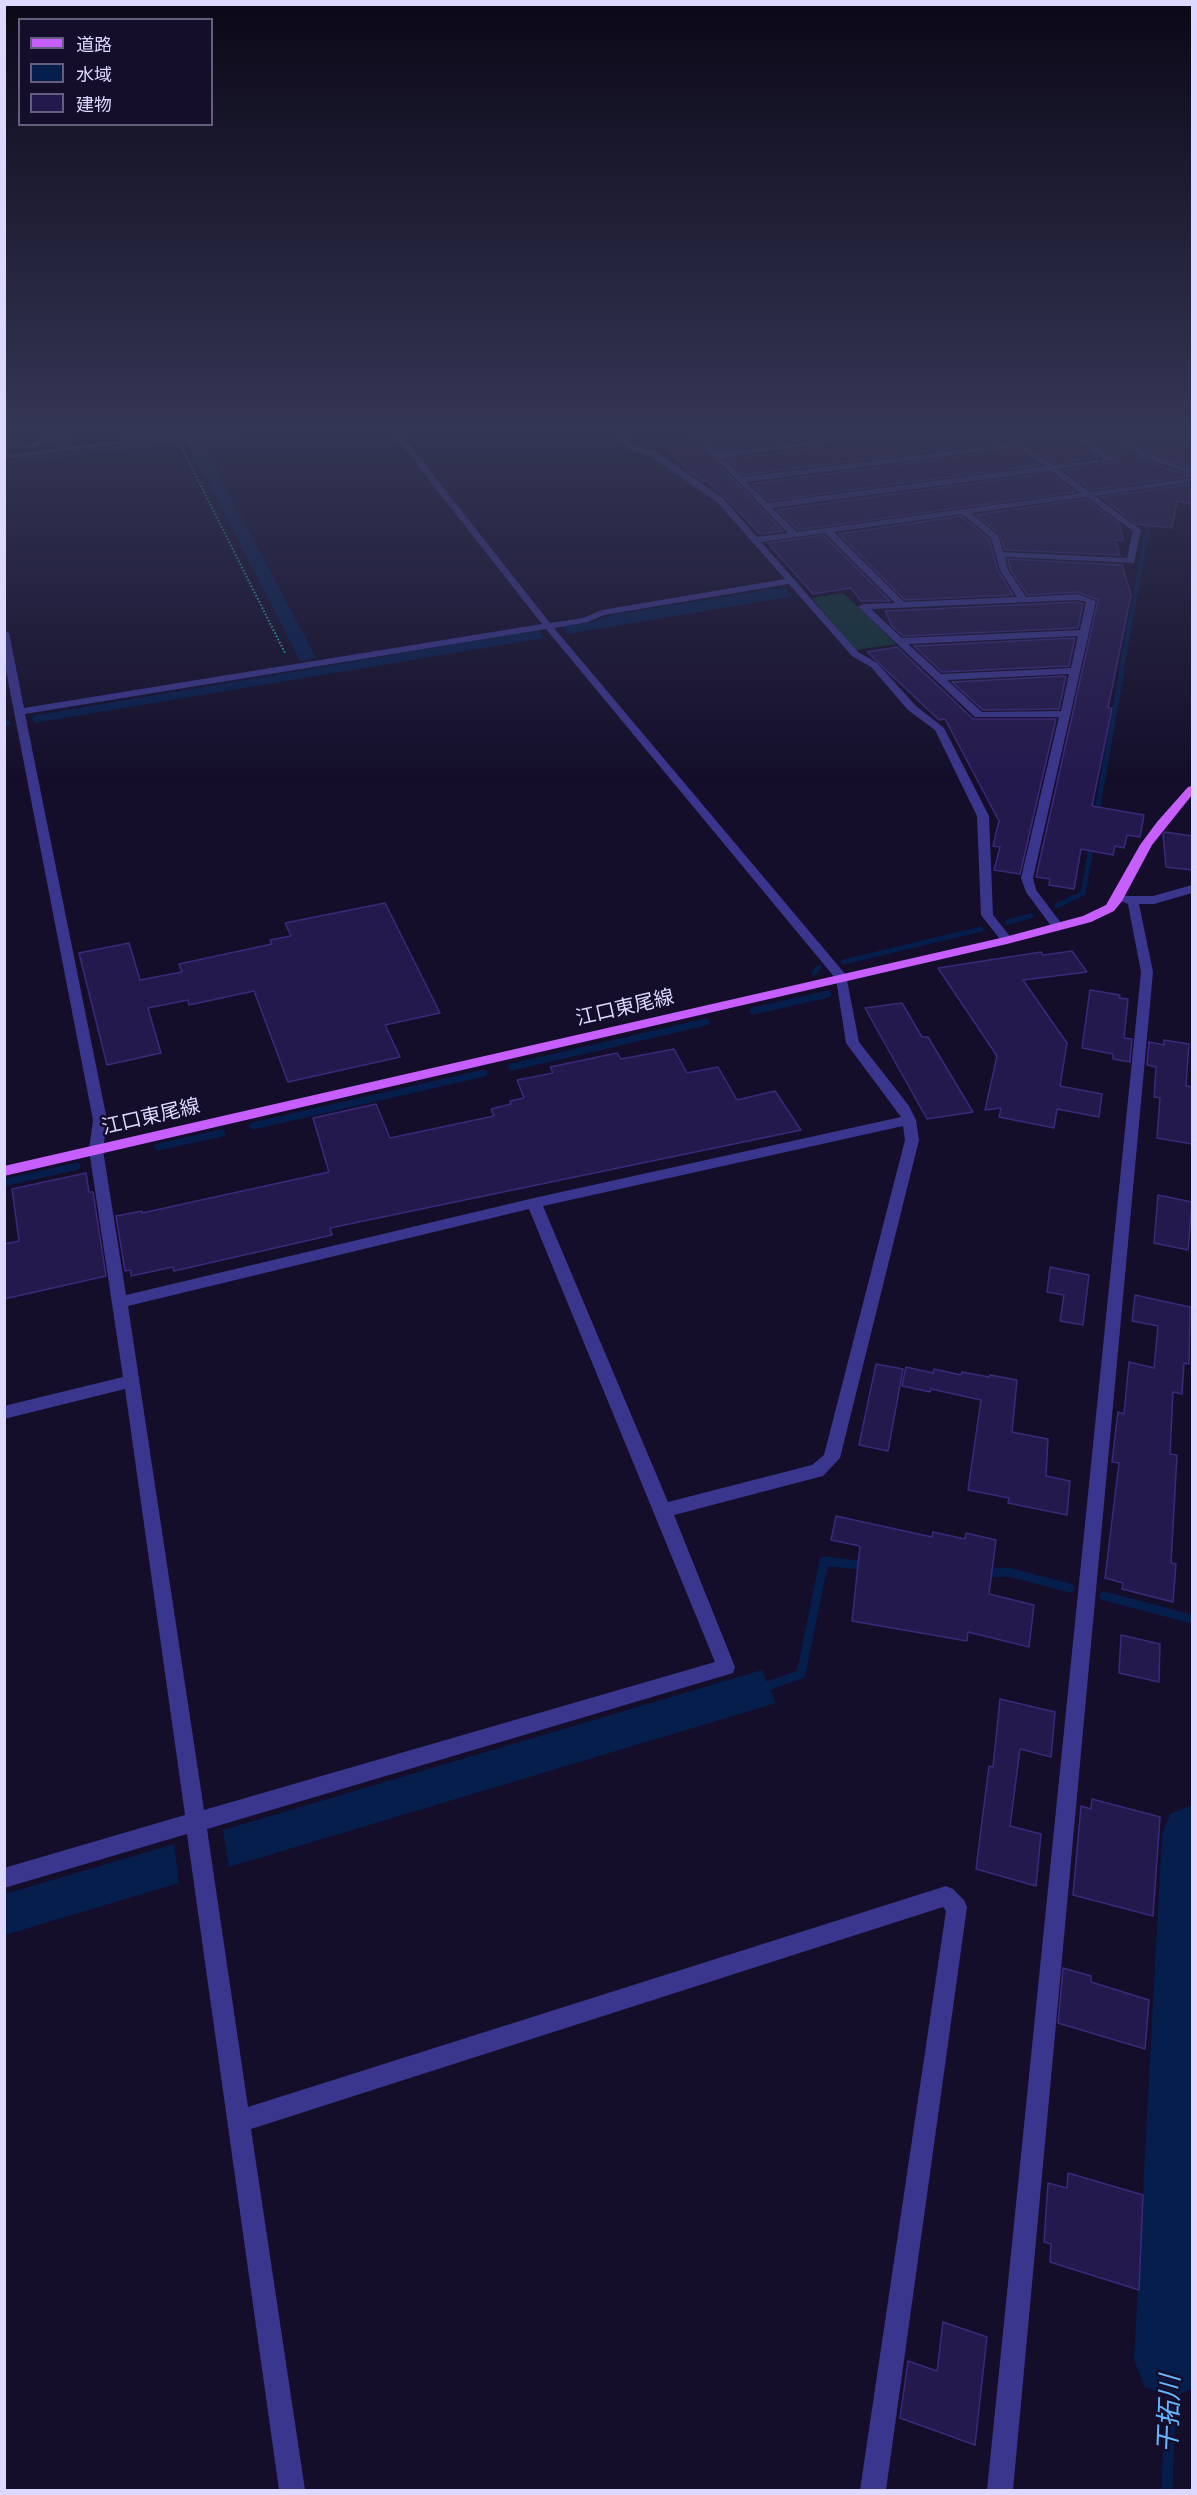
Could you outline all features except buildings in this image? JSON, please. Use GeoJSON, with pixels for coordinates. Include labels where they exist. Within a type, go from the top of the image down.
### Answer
{"type":"FeatureCollection","features":[{"type":"Feature","properties":{"kind":"main road","name":"江口東尾線"},"geometry":{"type":"LineString","coordinates":[[4,1171],[1007,940],[1087,919],[1126,900],[1146,845],[1192,789]]}},
{"type":"Feature","properties":{"kind":"street"},"geometry":{"type":"LineString","coordinates":[[489,550],[548,626],[842,978],[854,1043],[904,1109],[909,1120],[912,1140],[832,1458],[817,1471],[663,1511]]}},
{"type":"Feature","properties":{"kind":"street"},"geometry":{"type":"LineString","coordinates":[[765,550],[855,654],[874,665],[912,708],[939,728],[983,816],[987,915],[1007,940]]}},
{"type":"Feature","properties":{"kind":"street"},"geometry":{"type":"LineString","coordinates":[[848,550],[902,605]]}},
{"type":"Feature","properties":{"kind":"street"},"geometry":{"type":"LineString","coordinates":[[999,550],[1004,570],[1024,600]]}},
{"type":"Feature","properties":{"kind":"street"},"geometry":{"type":"LineString","coordinates":[[1000,554],[1131,561],[1133,550]]}},
{"type":"Feature","properties":{"kind":"street"},"geometry":{"type":"LineString","coordinates":[[20,712],[585,620],[602,613],[791,581]]}},
{"type":"Feature","properties":{"kind":"street"},"geometry":{"type":"LineString","coordinates":[[1058,927],[1030,890],[1027,878],[1084,633],[1091,601],[1077,597],[863,607],[979,715],[1065,714]]}},
{"type":"Feature","properties":{"kind":"street"},"geometry":{"type":"LineString","coordinates":[[4,633],[100,1120],[96,1150],[132,1381],[292,2490]]}},
{"type":"Feature","properties":{"kind":"street"},"geometry":{"type":"LineString","coordinates":[[900,641],[1084,633]]}},
{"type":"Feature","properties":{"kind":"street"},"geometry":{"type":"LineString","coordinates":[[939,677],[1075,671]]}},
{"type":"Feature","properties":{"kind":"street"},"geometry":{"type":"LineString","coordinates":[[1000,2490],[1147,972],[1126,900],[1154,900],[1192,889]]}},
{"type":"Feature","properties":{"kind":"street"},"geometry":{"type":"LineString","coordinates":[[120,1302],[534,1203],[909,1120]]}},
{"type":"Feature","properties":{"kind":"street"},"geometry":{"type":"LineString","coordinates":[[4,1878],[726,1667],[534,1203]]}},
{"type":"Feature","properties":{"kind":"street"},"geometry":{"type":"LineString","coordinates":[[4,1413],[132,1381]]}},
{"type":"Feature","properties":{"kind":"street"},"geometry":{"type":"LineString","coordinates":[[239,2121],[946,1896],[957,1907],[873,2490]]}},
{"type":"Feature","properties":{"kind":"path"},"geometry":{"type":"LineString","coordinates":[[233,550],[292,667]]}},
{"type":"Feature","properties":{"kind":"green space"},"geometry":{"type":"Polygon","coordinates":[[[843,593],[896,644],[855,650],[812,598],[843,593]]]}},
{"type":"Feature","properties":{"kind":"water"},"geometry":{"type":"Polygon","coordinates":[[[243,550],[259,550],[316,658],[300,661],[243,550]]]}},
{"type":"Feature","properties":{"kind":"water"},"geometry":{"type":"Polygon","coordinates":[[[784,587],[793,596],[568,634],[562,626],[595,621],[611,615],[784,587]]]}},
{"type":"Feature","properties":{"kind":"water"},"geometry":{"type":"Polygon","coordinates":[[[538,630],[544,638],[34,723],[32,716],[538,630]]]}},
{"type":"Feature","properties":{"kind":"water"},"geometry":{"type":"Polygon","coordinates":[[[762,1670],[776,1703],[229,1867],[223,1830],[762,1670]]]}},
{"type":"Feature","properties":{"kind":"water"},"geometry":{"type":"Polygon","coordinates":[[[174,1844],[179,1883],[5,1935],[5,1894],[174,1844]]]}},
{"type":"Feature","properties":{"kind":"waterway"},"geometry":{"type":"LineString","coordinates":[[1121,671],[1143,550]]}},
{"type":"Feature","properties":{"kind":"waterway"},"geometry":{"type":"LineString","coordinates":[[1096,816],[1122,670]]}},
{"type":"Feature","properties":{"kind":"waterway"},"geometry":{"type":"LineString","coordinates":[[4,724],[8,723]]}},
{"type":"Feature","properties":{"kind":"waterway"},"geometry":{"type":"LineString","coordinates":[[1057,906],[1083,893],[1092,843]]}},
{"type":"Feature","properties":{"kind":"waterway"},"geometry":{"type":"LineString","coordinates":[[1008,922],[1031,916]]}},
{"type":"Feature","properties":{"kind":"waterway"},"geometry":{"type":"LineString","coordinates":[[844,962],[981,929]]}},
{"type":"Feature","properties":{"kind":"waterway"},"geometry":{"type":"LineString","coordinates":[[814,973],[819,967]]}},
{"type":"Feature","properties":{"kind":"waterway"},"geometry":{"type":"LineString","coordinates":[[753,1011],[828,994]]}},
{"type":"Feature","properties":{"kind":"waterway"},"geometry":{"type":"LineString","coordinates":[[512,1067],[706,1022]]}},
{"type":"Feature","properties":{"kind":"waterway"},"geometry":{"type":"LineString","coordinates":[[253,1126],[484,1073]]}},
{"type":"Feature","properties":{"kind":"waterway"},"geometry":{"type":"LineString","coordinates":[[158,1147],[222,1133]]}},
{"type":"Feature","properties":{"kind":"waterway"},"geometry":{"type":"LineString","coordinates":[[7,1182],[77,1166]]}},
{"type":"Feature","properties":{"kind":"waterway"},"geometry":{"type":"LineString","coordinates":[[759,1689],[801,1674],[824,1561],[868,1566]]}},
{"type":"Feature","properties":{"kind":"waterway"},"geometry":{"type":"LineString","coordinates":[[984,1573],[1008,1572],[1070,1588]]}},
{"type":"Feature","properties":{"kind":"waterway"},"geometry":{"type":"LineString","coordinates":[[1104,1596],[1192,1619]]}},
{"type":"Feature","properties":{"kind":"waterway","name":"干拓川"},"geometry":{"type":"LineString","coordinates":[[1172,2360],[1192,1835]]}},
{"type":"Feature","properties":{"kind":"waterway","name":"干拓川"},"geometry":{"type":"LineString","coordinates":[[1167,2490],[1172,2360]]}}]}
